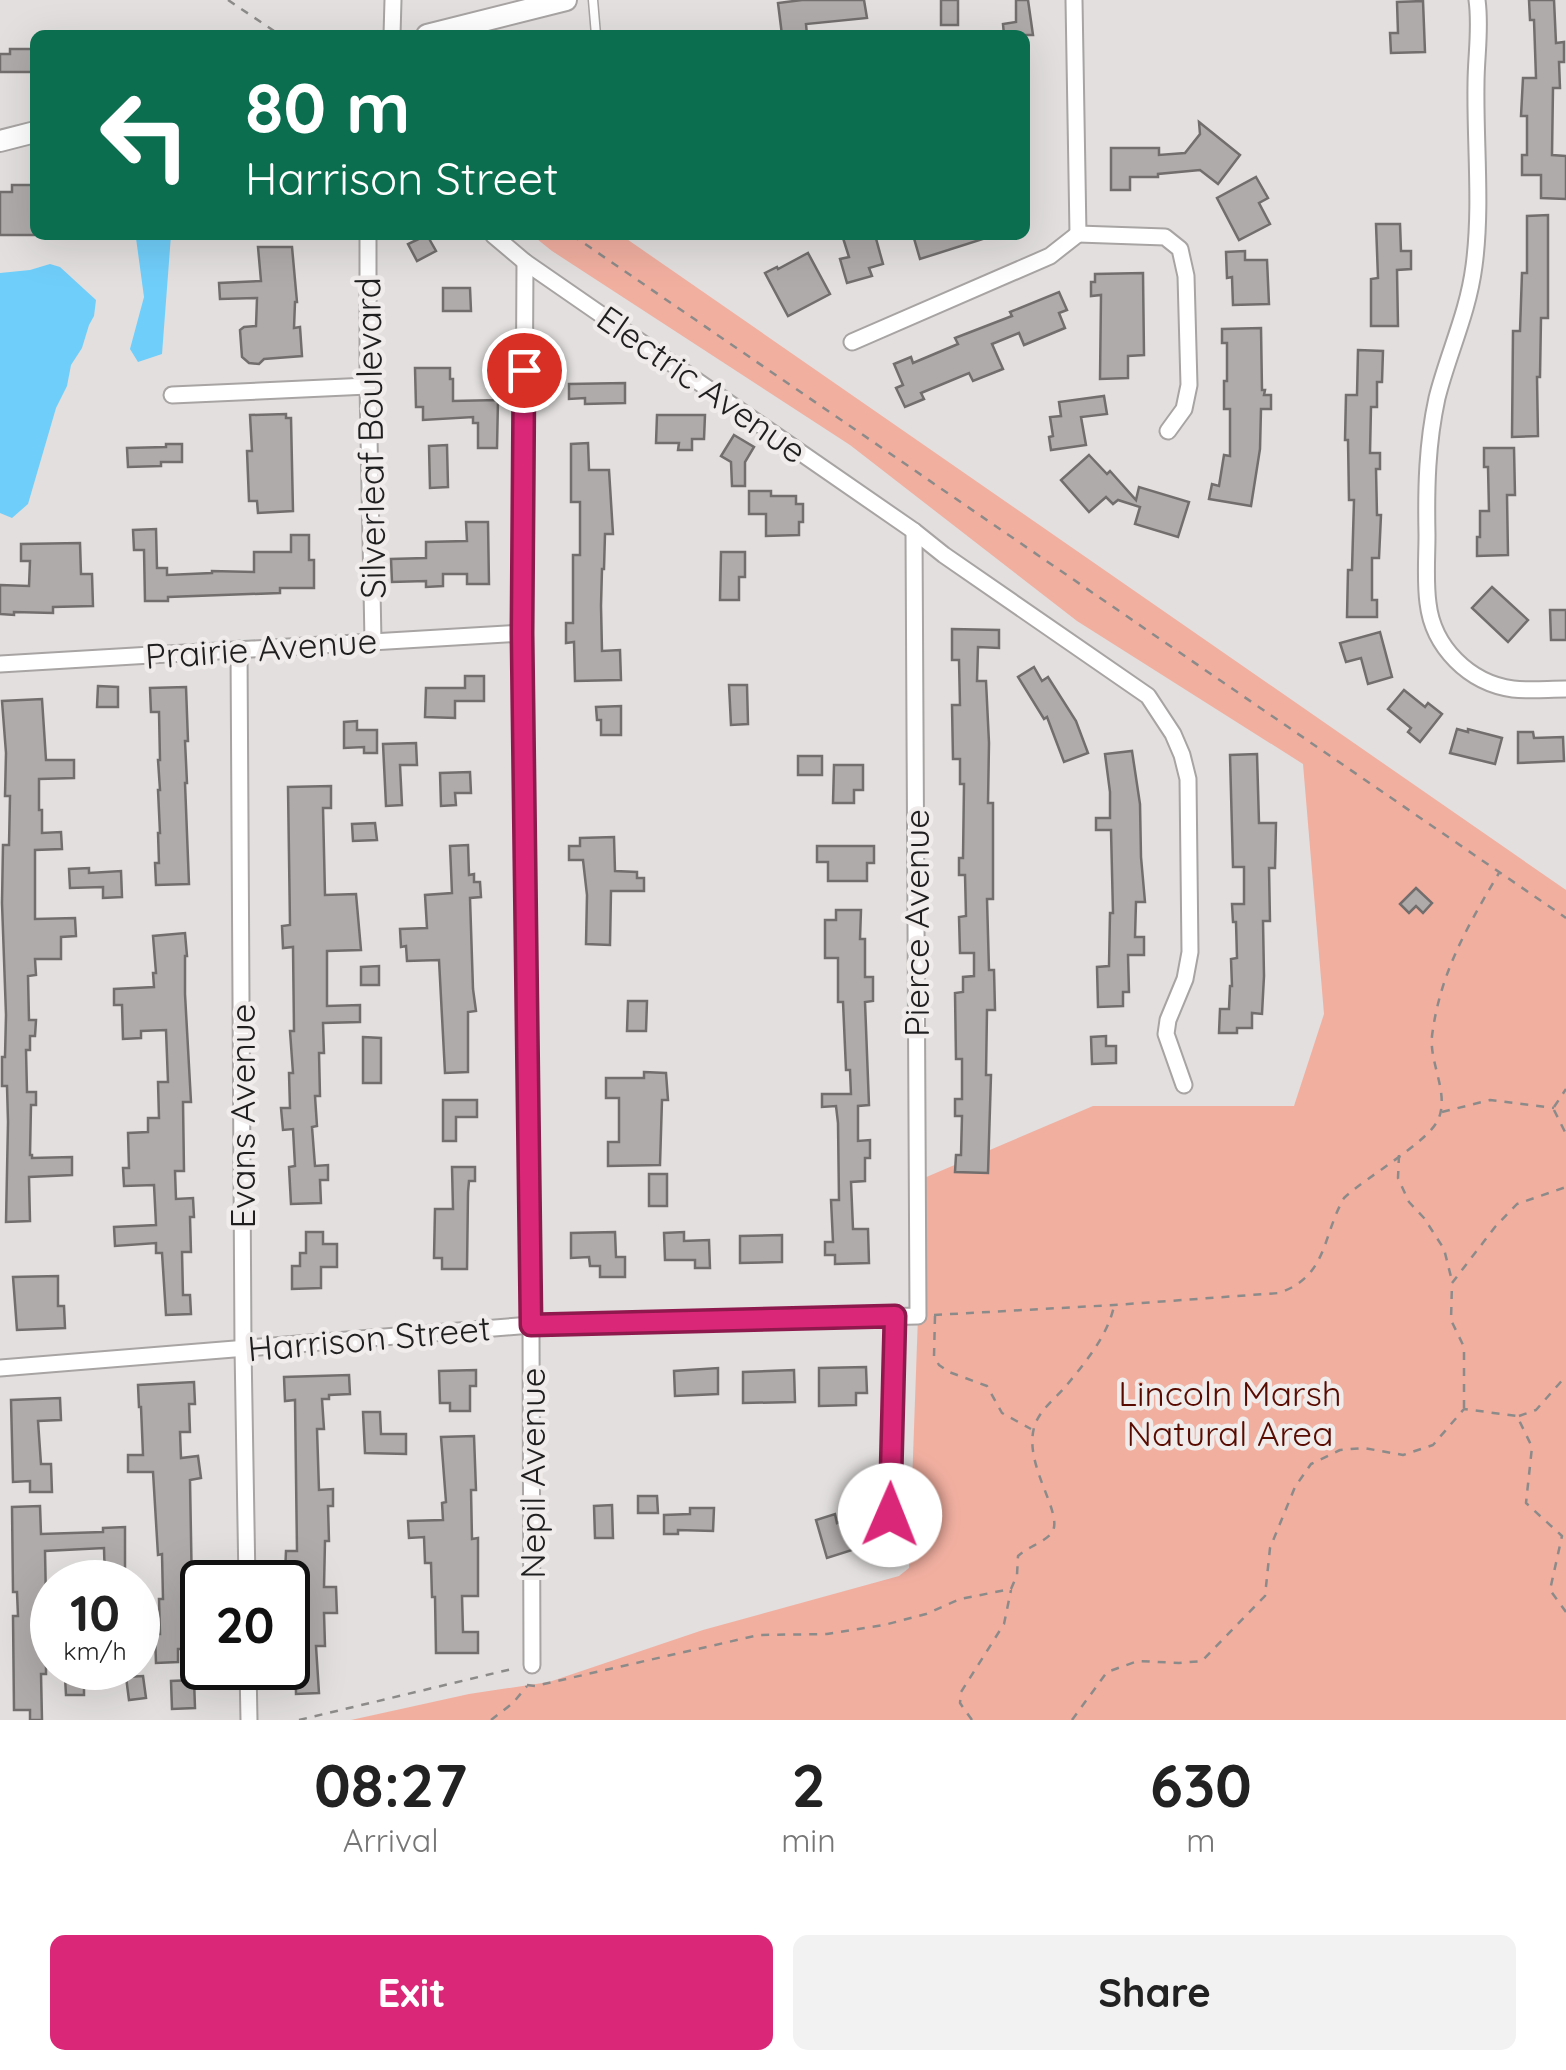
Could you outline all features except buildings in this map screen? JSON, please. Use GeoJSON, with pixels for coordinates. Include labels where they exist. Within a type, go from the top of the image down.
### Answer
{"type":"FeatureCollection","features":[{"type":"Feature","properties":{"kind":"street"},"geometry":{"type":"LineString","coordinates":[[392,30],[393,0]]}},
{"type":"Feature","properties":{"kind":"street"},"geometry":{"type":"LineString","coordinates":[[448,30],[566,0]]}},
{"type":"Feature","properties":{"kind":"street"},"geometry":{"type":"LineString","coordinates":[[1074,0],[1078,234]]}},
{"type":"Feature","properties":{"kind":"street"},"geometry":{"type":"LineString","coordinates":[[1477,0],[1475,263],[1461,328],[1438,393],[1427,458],[1428,602],[1437,634],[1453,660],[1481,678],[1524,690],[1566,689]]}},
{"type":"Feature","properties":{"kind":"street"},"geometry":{"type":"LineString","coordinates":[[0,140],[30,133]]}},
{"type":"Feature","properties":{"kind":"street"},"geometry":{"type":"LineString","coordinates":[[852,342],[1050,256],[1078,234],[1165,238],[1180,249],[1186,276],[1189,384],[1184,409],[1168,431]]}},
{"type":"Feature","properties":{"kind":"street","name":"Silverleaf Boulevard"},"geometry":{"type":"LineString","coordinates":[[368,240],[373,641]]}},
{"type":"Feature","properties":{"kind":"street","name":"Electric Avenue"},"geometry":{"type":"LineString","coordinates":[[499,240],[525,262],[1148,696],[1173,734],[1189,790],[1191,937],[1188,966],[1166,1034],[1184,1085]]}},
{"type":"Feature","properties":{"kind":"street","name":"Nepil Avenue"},"geometry":{"type":"LineString","coordinates":[[525,262],[522,633],[532,1665]]}},
{"type":"Feature","properties":{"kind":"street"},"geometry":{"type":"LineString","coordinates":[[172,395],[368,386]]}},
{"type":"Feature","properties":{"kind":"street","name":"Pierce Avenue"},"geometry":{"type":"LineString","coordinates":[[914,530],[918,1316]]}},
{"type":"Feature","properties":{"kind":"street","name":"Prairie Avenue"},"geometry":{"type":"LineString","coordinates":[[0,664],[522,633]]}},
{"type":"Feature","properties":{"kind":"street","name":"Evans Avenue"},"geometry":{"type":"LineString","coordinates":[[239,650],[247,1560]]}},
{"type":"Feature","properties":{"kind":"street","name":"Harrison Street"},"geometry":{"type":"LineString","coordinates":[[0,1368],[531,1325],[918,1316]]}},
{"type":"Feature","properties":{"kind":"street"},"geometry":{"type":"LineString","coordinates":[[248,1690],[249,1720]]}},
{"type":"Feature","properties":{"kind":"lane"},"geometry":{"type":"LineString","coordinates":[[593,0],[596,30]]}},
{"type":"Feature","properties":{"kind":"lane"},"geometry":{"type":"LineString","coordinates":[[889,1532],[895,1316]]}},
{"type":"Feature","properties":{"kind":"path"},"geometry":{"type":"LineString","coordinates":[[228,0],[273,30]]}},
{"type":"Feature","properties":{"kind":"path"},"geometry":{"type":"LineString","coordinates":[[579,240],[1566,918]]}},
{"type":"Feature","properties":{"kind":"path"},"geometry":{"type":"LineString","coordinates":[[1034,1430],[1002,1413],[987,1386],[948,1372],[940,1365],[934,1356],[935,1315],[1278,1293],[1309,1274],[1319,1262],[1344,1198],[1438,1122],[1441,1097],[1432,1040],[1438,1003],[1464,934],[1500,872]]}},
{"type":"Feature","properties":{"kind":"path"},"geometry":{"type":"LineString","coordinates":[[1554,1108],[1566,1089]]}},
{"type":"Feature","properties":{"kind":"path"},"geometry":{"type":"LineString","coordinates":[[1441,1112],[1490,1100],[1554,1108]]}},
{"type":"Feature","properties":{"kind":"path"},"geometry":{"type":"LineString","coordinates":[[1554,1108],[1566,1134]]}},
{"type":"Feature","properties":{"kind":"path"},"geometry":{"type":"LineString","coordinates":[[1072,1720],[1107,1672],[1138,1661],[1202,1660],[1265,1596],[1270,1548],[1294,1486],[1311,1464],[1340,1450],[1364,1448],[1404,1454],[1433,1444],[1464,1409],[1464,1347],[1451,1320],[1452,1283],[1444,1249],[1409,1202],[1398,1178],[1399,1155]]}},
{"type":"Feature","properties":{"kind":"path"},"geometry":{"type":"LineString","coordinates":[[1452,1283],[1495,1226],[1517,1204],[1566,1187]]}},
{"type":"Feature","properties":{"kind":"path"},"geometry":{"type":"LineString","coordinates":[[972,1720],[960,1703],[961,1692],[1004,1624],[1018,1556],[1052,1533],[1056,1526],[1032,1451],[1034,1430],[1046,1407],[1066,1388],[1102,1336],[1114,1305]]}},
{"type":"Feature","properties":{"kind":"path"},"geometry":{"type":"LineString","coordinates":[[1464,1409],[1517,1416],[1536,1410],[1565,1377]]}},
{"type":"Feature","properties":{"kind":"path"},"geometry":{"type":"LineString","coordinates":[[1517,1416],[1532,1447],[1526,1504],[1562,1536],[1550,1590],[1566,1612]]}},
{"type":"Feature","properties":{"kind":"path"},"geometry":{"type":"LineString","coordinates":[[491,1720],[528,1685],[759,1635],[827,1634],[884,1626],[926,1614],[960,1598],[1011,1588]]}},
{"type":"Feature","properties":{"kind":"path"},"geometry":{"type":"LineString","coordinates":[[299,1720],[532,1665]]}},
{"type":"Feature","properties":{"kind":"green space","name":"Lincoln Marsh Natural Area"},"geometry":{"type":"Polygon","coordinates":[[[538,240],[628,240],[1566,890],[1566,1720],[351,1720],[469,1694],[549,1682],[703,1630],[899,1576],[909,1568],[918,1316],[917,1181],[1093,1106],[1294,1106],[1324,1014],[1303,764],[1077,621],[850,445],[538,240]]]}},
{"type":"Feature","properties":{"kind":"water"},"geometry":{"type":"Polygon","coordinates":[[[136,240],[171,240],[162,354],[138,362],[130,349],[144,297],[136,240]]]}},
{"type":"Feature","properties":{"kind":"water"},"geometry":{"type":"Polygon","coordinates":[[[50,264],[60,267],[96,300],[94,316],[71,365],[28,504],[12,518],[0,513],[0,273],[50,264]]]}},
{"type":"Feature","properties":{"kind":"route"},"geometry":{"type":"LineString","coordinates":[[524,370],[522,633],[531,1325],[895,1316],[890,1515]]}}]}
